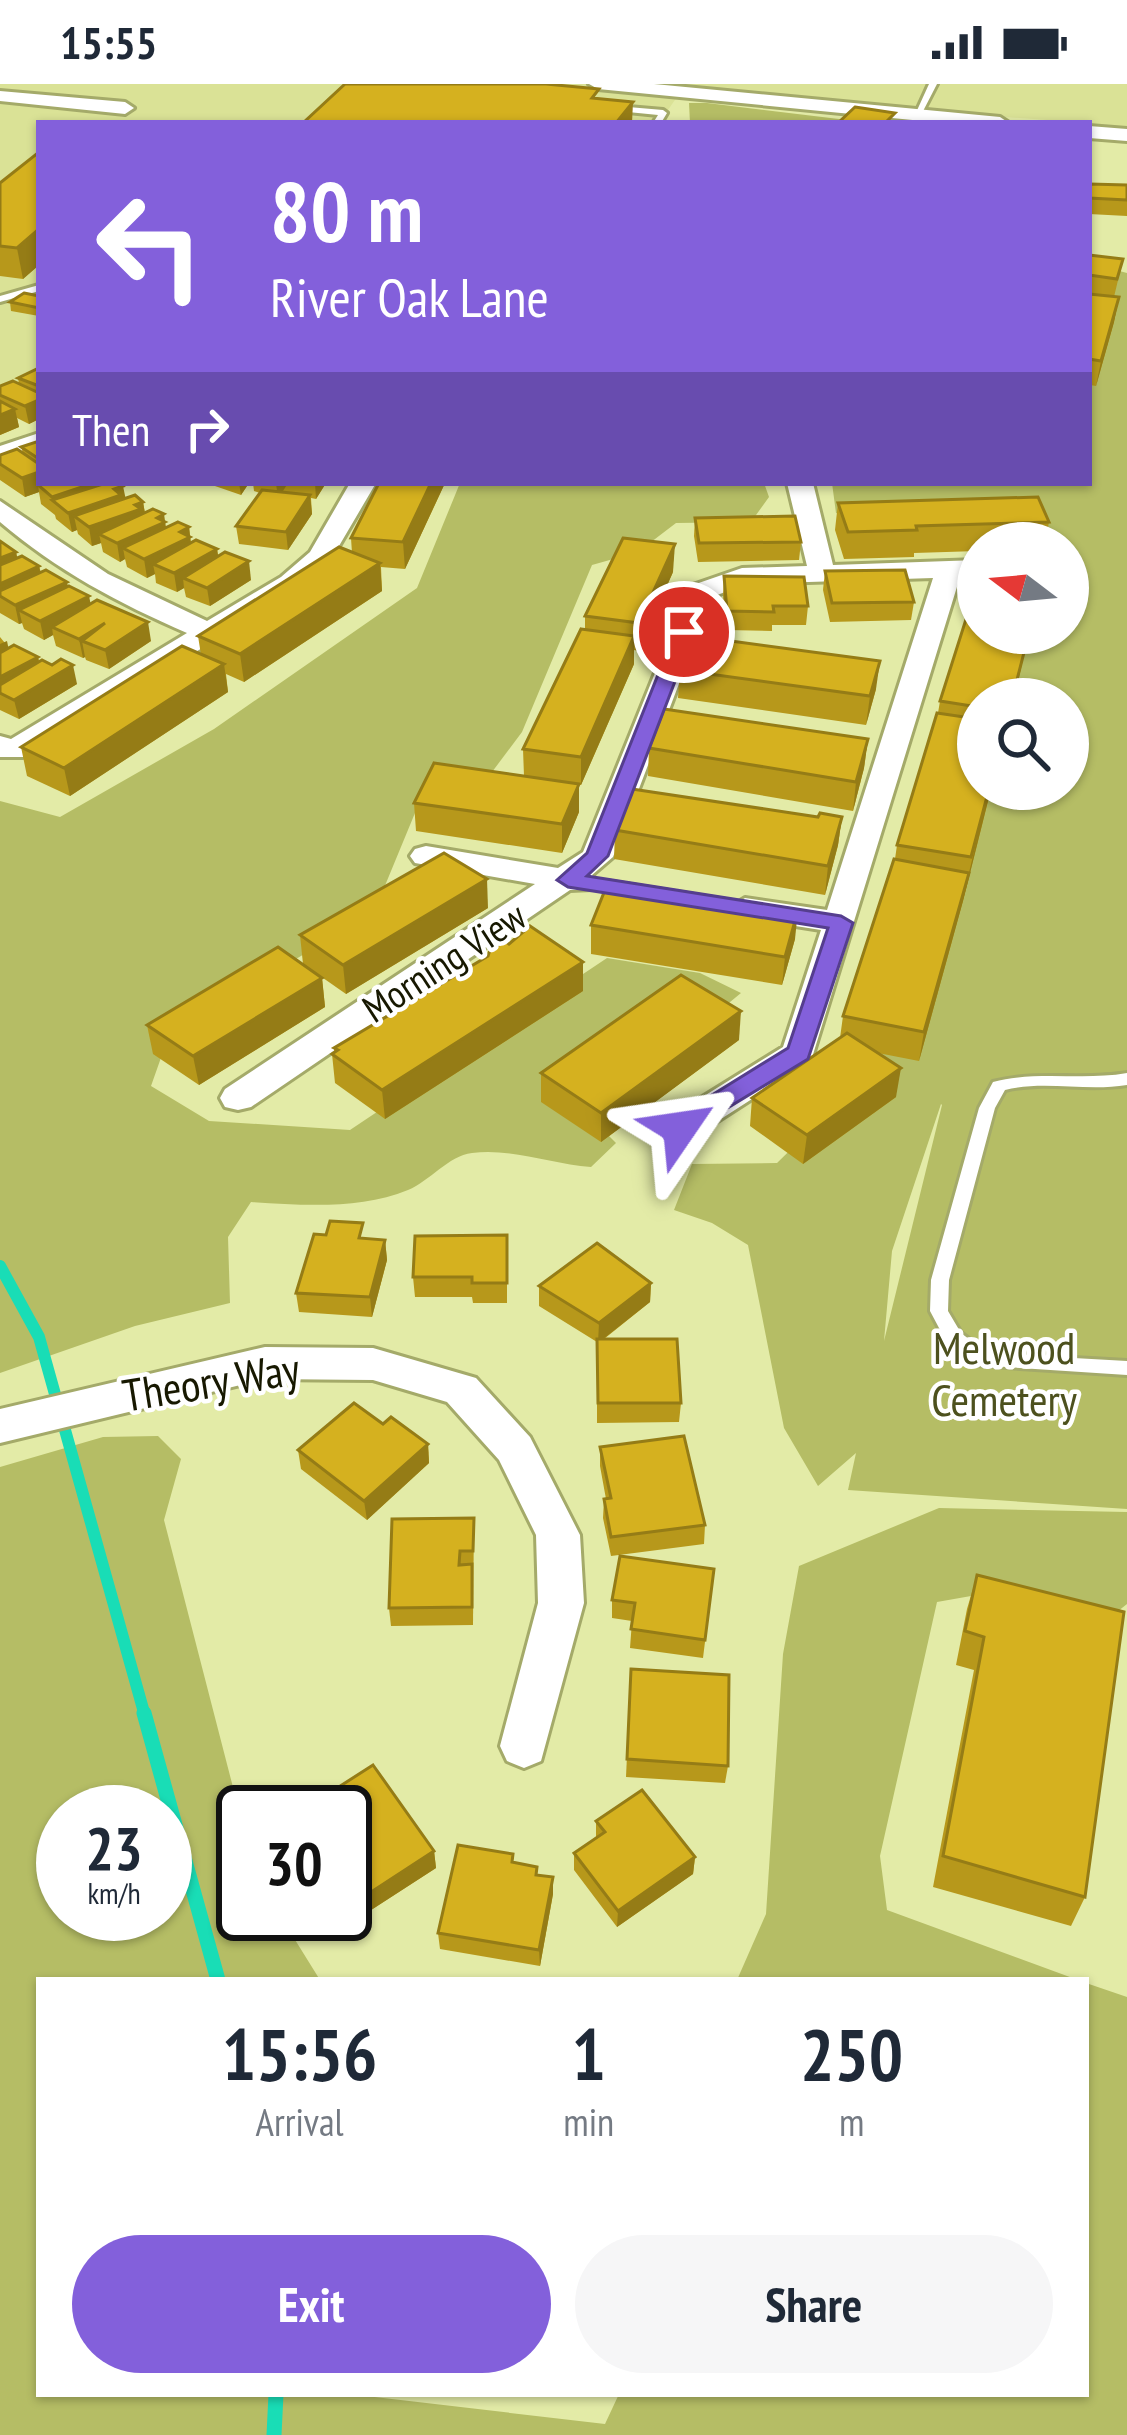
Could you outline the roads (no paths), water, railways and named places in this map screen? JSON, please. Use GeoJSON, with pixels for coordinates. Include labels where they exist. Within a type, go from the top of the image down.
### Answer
{"type":"FeatureCollection","features":[{"type":"Feature","properties":{"kind":"street"},"geometry":{"type":"LineString","coordinates":[[598,84],[680,88],[957,120]]}},
{"type":"Feature","properties":{"kind":"street"},"geometry":{"type":"LineString","coordinates":[[0,96],[132,102],[111,120]]}},
{"type":"Feature","properties":{"kind":"street"},"geometry":{"type":"LineString","coordinates":[[1092,132],[1127,135]]}},
{"type":"Feature","properties":{"kind":"street"},"geometry":{"type":"LineString","coordinates":[[0,454],[36,441]]}},
{"type":"Feature","properties":{"kind":"street"},"geometry":{"type":"LineString","coordinates":[[6,748],[290,583],[320,557],[361,486]]}},
{"type":"Feature","properties":{"kind":"street"},"geometry":{"type":"LineString","coordinates":[[801,486],[821,570]]}},
{"type":"Feature","properties":{"kind":"street"},"geometry":{"type":"LineString","coordinates":[[0,509],[69,566],[119,594],[208,632]]}},
{"type":"Feature","properties":{"kind":"street","name":"Morning View"},"geometry":{"type":"LineString","coordinates":[[238,1098],[568,880],[597,856],[664,715],[700,592],[742,576],[957,569]]}},
{"type":"Feature","properties":{"kind":"street"},"geometry":{"type":"LineString","coordinates":[[680,1128],[799,1053],[841,923],[883,751],[957,585]]}},
{"type":"Feature","properties":{"kind":"street"},"geometry":{"type":"LineString","coordinates":[[426,856],[614,887]]}},
{"type":"Feature","properties":{"kind":"street"},"geometry":{"type":"LineString","coordinates":[[705,901],[841,923]]}},
{"type":"Feature","properties":{"kind":"street","name":"Theory Way"},"geometry":{"type":"LineString","coordinates":[[0,1426],[265,1363],[373,1364],[461,1390],[515,1449],[558,1534],[561,1604],[524,1746]]}},
{"type":"Feature","properties":{"kind":"lane"},"geometry":{"type":"LineString","coordinates":[[917,115],[933,84]]}},
{"type":"Feature","properties":{"kind":"lane"},"geometry":{"type":"LineString","coordinates":[[597,106],[660,118],[680,88]]}},
{"type":"Feature","properties":{"kind":"lane"},"geometry":{"type":"LineString","coordinates":[[0,299],[36,289]]}},
{"type":"Feature","properties":{"kind":"lane"},"geometry":{"type":"LineString","coordinates":[[1127,1079],[1103,1085],[1018,1079],[999,1086],[987,1108],[940,1280],[939,1311],[954,1338],[983,1360],[1127,1368]]}},
{"type":"Feature","properties":{"kind":"waterway"},"geometry":{"type":"LineString","coordinates":[[0,1266],[39,1337],[145,1716]]}},
{"type":"Feature","properties":{"kind":"waterway"},"geometry":{"type":"LineString","coordinates":[[144,1713],[217,1977]]}},
{"type":"Feature","properties":{"kind":"waterway"},"geometry":{"type":"LineString","coordinates":[[274,2435],[276,2397]]}},
{"type":"Feature","properties":{"kind":"park label","name":"Melwood Cemetery"},"geometry":{"type":"Point","coordinates":[1004,1374]}}]}
